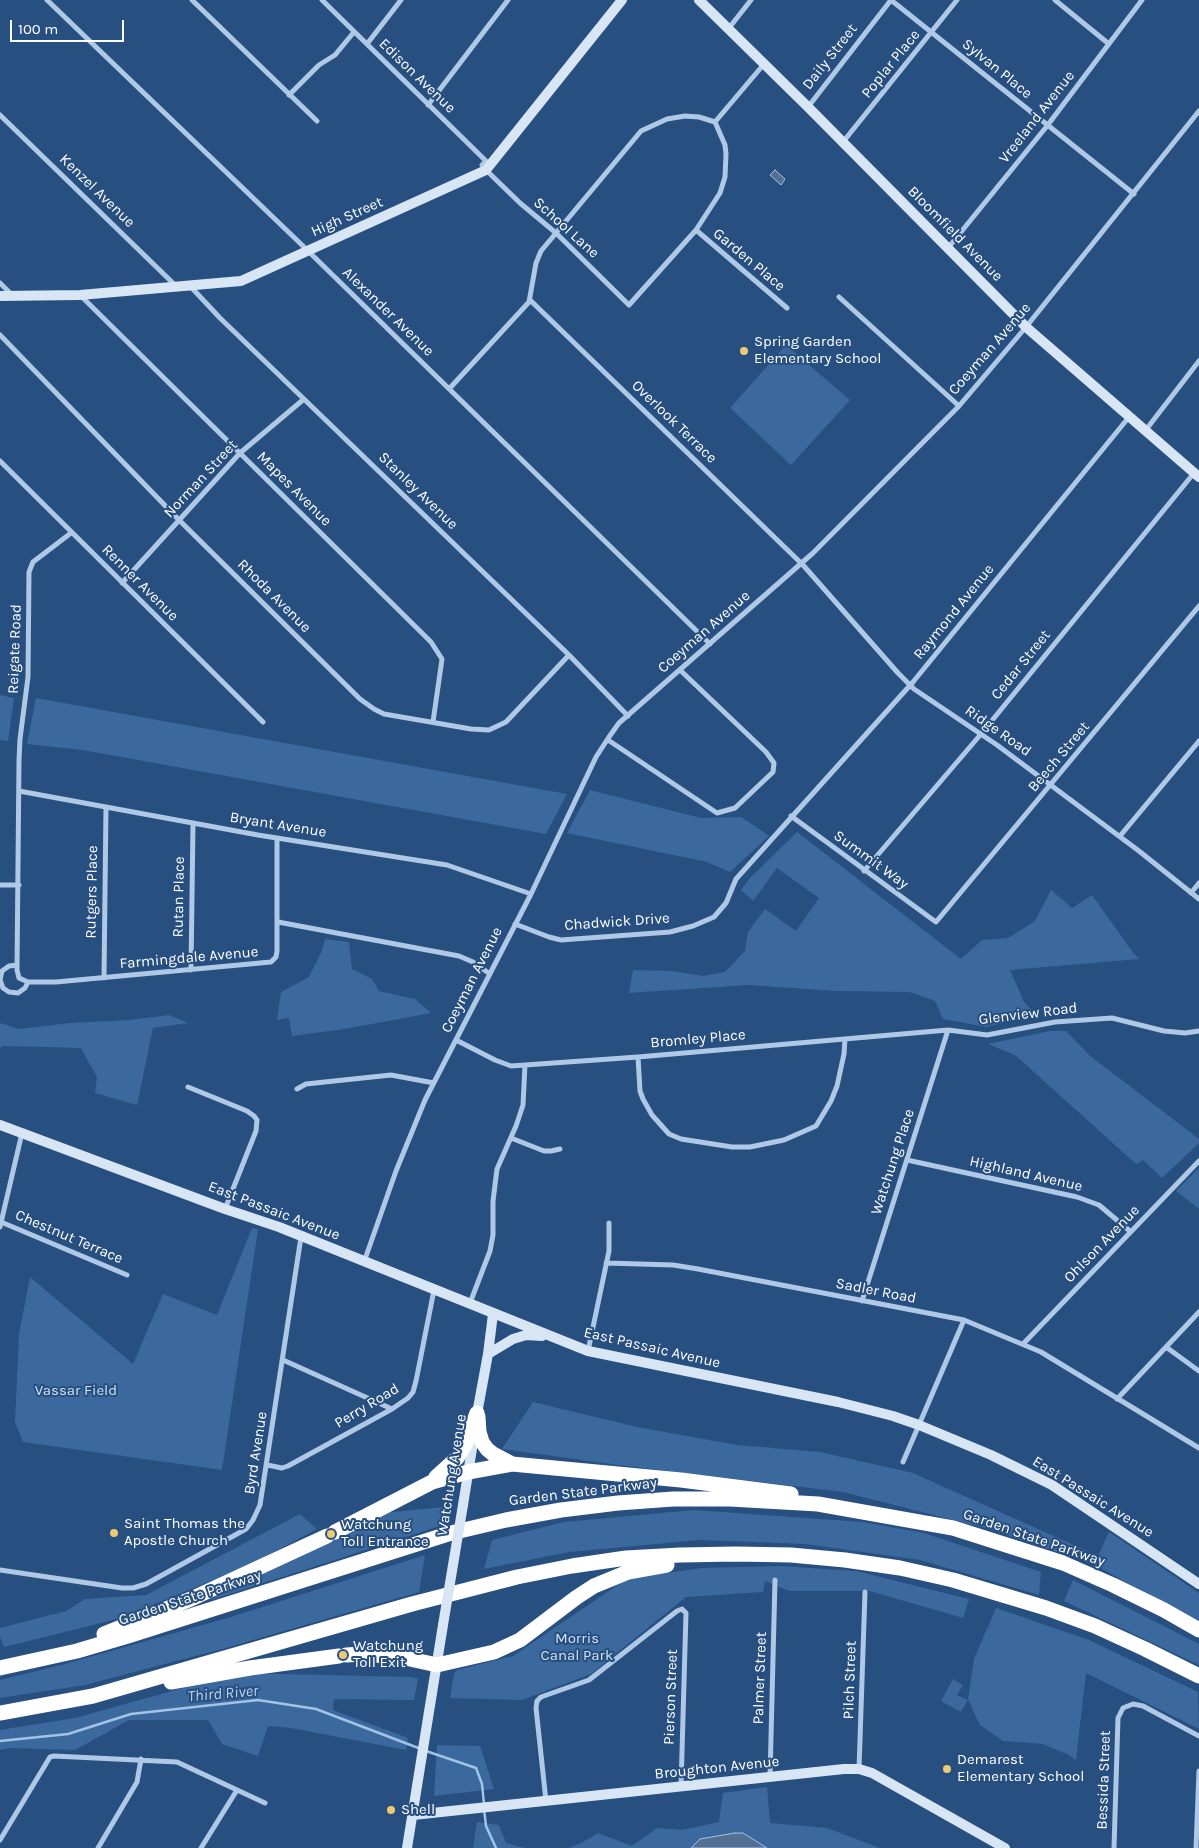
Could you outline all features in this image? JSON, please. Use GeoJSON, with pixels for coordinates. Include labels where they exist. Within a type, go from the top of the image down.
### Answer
{"type":"FeatureCollection","features":[{"type":"Feature","properties":{"kind":"highway"},"geometry":{"type":"LineString","coordinates":[[477,1413],[482,1442],[493,1454],[512,1464]]}},
{"type":"Feature","properties":{"kind":"highway"},"geometry":{"type":"LineString","coordinates":[[422,1487],[457,1458],[465,1445],[477,1413]]}},
{"type":"Feature","properties":{"kind":"highway"},"geometry":{"type":"LineString","coordinates":[[23,1664],[191,1600],[331,1534],[422,1487],[468,1472],[512,1464],[772,1490],[794,1494],[818,1504]]}},
{"type":"Feature","properties":{"kind":"highway","name":"Garden State Parkway"},"geometry":{"type":"LineString","coordinates":[[0,1668],[23,1664],[131,1635],[398,1549],[506,1520],[599,1505],[673,1499],[730,1498],[818,1504],[953,1528],[1063,1563],[1113,1584],[1199,1630]]}},
{"type":"Feature","properties":{"kind":"highway"},"geometry":{"type":"LineString","coordinates":[[93,1696],[412,1604],[517,1577],[626,1558],[680,1555],[791,1555],[900,1568],[952,1580],[999,1592],[1095,1626],[1199,1676]]}},
{"type":"Feature","properties":{"kind":"highway"},"geometry":{"type":"LineString","coordinates":[[0,1713],[250,1668],[343,1655],[362,1654],[401,1657],[437,1665],[507,1647],[520,1640],[589,1590],[611,1578],[628,1572],[667,1565],[791,1555]]}},
{"type":"Feature","properties":{"kind":"street","name":"Alexander Avenue"},"geometry":{"type":"LineString","coordinates":[[47,0],[308,251],[710,644]]}},
{"type":"Feature","properties":{"kind":"street"},"geometry":{"type":"LineString","coordinates":[[192,0],[317,121]]}},
{"type":"Feature","properties":{"kind":"street","name":"Edison Avenue"},"geometry":{"type":"LineString","coordinates":[[322,0],[486,161],[482,165],[486,170]]}},
{"type":"Feature","properties":{"kind":"street"},"geometry":{"type":"LineString","coordinates":[[366,44],[401,0]]}},
{"type":"Feature","properties":{"kind":"street"},"geometry":{"type":"LineString","coordinates":[[428,104],[508,0]]}},
{"type":"Feature","properties":{"kind":"street","name":"High Street"},"geometry":{"type":"LineString","coordinates":[[0,296],[80,295],[241,281],[486,170],[622,0]]}},
{"type":"Feature","properties":{"kind":"street","name":"Bloomfield Avenue"},"geometry":{"type":"LineString","coordinates":[[699,0],[843,142],[1026,328],[1197,475]]}},
{"type":"Feature","properties":{"kind":"street"},"geometry":{"type":"LineString","coordinates":[[729,28],[751,0]]}},
{"type":"Feature","properties":{"kind":"street","name":"Sylvan Place"},"geometry":{"type":"LineString","coordinates":[[891,0],[1134,194]]}},
{"type":"Feature","properties":{"kind":"street","name":"Daily Street"},"geometry":{"type":"LineString","coordinates":[[808,107],[891,0]]}},
{"type":"Feature","properties":{"kind":"street","name":"Poplar Place"},"geometry":{"type":"LineString","coordinates":[[843,142],[957,0]]}},
{"type":"Feature","properties":{"kind":"street"},"geometry":{"type":"LineString","coordinates":[[1055,0],[1109,44]]}},
{"type":"Feature","properties":{"kind":"street","name":"Vreeland Avenue"},"geometry":{"type":"LineString","coordinates":[[948,248],[1047,126],[1142,0]]}},
{"type":"Feature","properties":{"kind":"street"},"geometry":{"type":"LineString","coordinates":[[289,95],[319,65],[335,56],[354,32]]}},
{"type":"Feature","properties":{"kind":"street"},"geometry":{"type":"LineString","coordinates":[[715,122],[764,64]]}},
{"type":"Feature","properties":{"kind":"street","name":"Coeyman Avenue"},"geometry":{"type":"LineString","coordinates":[[364,1262],[396,1172],[434,1083],[531,894],[596,757],[619,723],[802,563],[959,406],[1026,328],[1199,111]]}},
{"type":"Feature","properties":{"kind":"street","name":"Kenzel Avenue"},"geometry":{"type":"LineString","coordinates":[[0,115],[176,286]]}},
{"type":"Feature","properties":{"kind":"street"},"geometry":{"type":"LineString","coordinates":[[449,389],[530,300],[536,263],[541,251],[641,131],[667,119],[685,116],[699,117],[715,122],[725,145],[724,177],[720,193],[696,230]]}},
{"type":"Feature","properties":{"kind":"street","name":"School Lane"},"geometry":{"type":"LineString","coordinates":[[486,170],[630,305],[696,230]]}},
{"type":"Feature","properties":{"kind":"street","name":"Garden Place"},"geometry":{"type":"LineString","coordinates":[[696,230],[787,308]]}},
{"type":"Feature","properties":{"kind":"street"},"geometry":{"type":"LineString","coordinates":[[0,283],[12,295]]}},
{"type":"Feature","properties":{"kind":"street","name":"Stanley Avenue"},"geometry":{"type":"LineString","coordinates":[[190,285],[220,318],[569,655],[628,716]]}},
{"type":"Feature","properties":{"kind":"street","name":"Mapes Avenue"},"geometry":{"type":"LineString","coordinates":[[80,295],[439,652],[442,658],[442,668],[433,722]]}},
{"type":"Feature","properties":{"kind":"street"},"geometry":{"type":"LineString","coordinates":[[839,297],[959,406]]}},
{"type":"Feature","properties":{"kind":"street","name":"Overlook Terrace"},"geometry":{"type":"LineString","coordinates":[[530,300],[802,563]]}},
{"type":"Feature","properties":{"kind":"street","name":"Rhoda Avenue"},"geometry":{"type":"LineString","coordinates":[[0,335],[180,520],[360,699],[374,709],[384,714],[471,729],[488,730],[496,728],[506,722],[569,655]]}},
{"type":"Feature","properties":{"kind":"street"},"geometry":{"type":"LineString","coordinates":[[1145,431],[1199,361]]}},
{"type":"Feature","properties":{"kind":"street","name":"Norman Street"},"geometry":{"type":"LineString","coordinates":[[122,583],[240,453],[304,399]]}},
{"type":"Feature","properties":{"kind":"street","name":"Raymond Avenue"},"geometry":{"type":"LineString","coordinates":[[792,816],[910,685],[1129,417]]}},
{"type":"Feature","properties":{"kind":"street","name":"Renner Avenue"},"geometry":{"type":"LineString","coordinates":[[0,461],[263,722]]}},
{"type":"Feature","properties":{"kind":"street","name":"Cedar Street"},"geometry":{"type":"LineString","coordinates":[[864,871],[1197,475]]}},
{"type":"Feature","properties":{"kind":"street","name":"Reigate Road"},"geometry":{"type":"LineString","coordinates":[[17,965],[20,739],[28,678],[29,572],[33,562],[71,532]]}},
{"type":"Feature","properties":{"kind":"street","name":"Ridge Road"},"geometry":{"type":"LineString","coordinates":[[802,563],[910,685],[981,734],[1120,836],[1199,899]]}},
{"type":"Feature","properties":{"kind":"street","name":"Beech Street"},"geometry":{"type":"LineString","coordinates":[[936,922],[1052,786],[1199,606]]}},
{"type":"Feature","properties":{"kind":"street"},"geometry":{"type":"LineString","coordinates":[[608,740],[717,813],[735,808],[773,772],[774,763],[766,752],[680,670]]}},
{"type":"Feature","properties":{"kind":"street"},"geometry":{"type":"LineString","coordinates":[[1120,836],[1199,741]]}},
{"type":"Feature","properties":{"kind":"street","name":"Bryant Avenue"},"geometry":{"type":"LineString","coordinates":[[19,791],[277,838],[447,865],[531,894]]}},
{"type":"Feature","properties":{"kind":"street","name":"Rutgers Place"},"geometry":{"type":"LineString","coordinates":[[104,978],[106,807]]}},
{"type":"Feature","properties":{"kind":"street","name":"Summit Way"},"geometry":{"type":"LineString","coordinates":[[792,816],[864,871],[936,922]]}},
{"type":"Feature","properties":{"kind":"street","name":"Chadwick Drive"},"geometry":{"type":"LineString","coordinates":[[515,924],[561,940],[670,932],[693,926],[714,917],[726,902],[736,879],[792,816]]}},
{"type":"Feature","properties":{"kind":"street","name":"Rutan Place"},"geometry":{"type":"LineString","coordinates":[[191,970],[193,823]]}},
{"type":"Feature","properties":{"kind":"street","name":"Farmingdale Avenue"},"geometry":{"type":"LineString","coordinates":[[28,982],[56,982],[271,962],[276,957],[278,922],[277,838]]}},
{"type":"Feature","properties":{"kind":"street"},"geometry":{"type":"LineString","coordinates":[[1191,892],[1199,883]]}},
{"type":"Feature","properties":{"kind":"street"},"geometry":{"type":"LineString","coordinates":[[0,885],[19,885]]}},
{"type":"Feature","properties":{"kind":"street"},"geometry":{"type":"LineString","coordinates":[[278,922],[459,956],[473,962],[490,974]]}},
{"type":"Feature","properties":{"kind":"street"},"geometry":{"type":"LineString","coordinates":[[17,965],[19,978],[28,982],[25,988],[18,992],[9,992],[3,988],[0,980],[2,971],[9,966],[17,965]]}},
{"type":"Feature","properties":{"kind":"street","name":"Glenview Road"},"geometry":{"type":"LineString","coordinates":[[948,1030],[987,1035],[1055,1022],[1112,1018],[1164,1031],[1185,1033],[1199,1031]]}},
{"type":"Feature","properties":{"kind":"street","name":"Bromley Place"},"geometry":{"type":"LineString","coordinates":[[456,1040],[510,1066],[638,1057],[948,1030]]}},
{"type":"Feature","properties":{"kind":"street","name":"Watchung Place"},"geometry":{"type":"LineString","coordinates":[[862,1301],[948,1030]]}},
{"type":"Feature","properties":{"kind":"street"},"geometry":{"type":"LineString","coordinates":[[638,1057],[640,1091],[643,1099],[652,1115],[668,1134],[681,1139],[732,1148],[750,1147],[784,1140],[816,1126],[837,1086],[844,1054],[845,1039]]}},
{"type":"Feature","properties":{"kind":"street"},"geometry":{"type":"LineString","coordinates":[[470,1303],[490,1251],[493,1201],[498,1169],[523,1105],[525,1065]]}},
{"type":"Feature","properties":{"kind":"street"},"geometry":{"type":"LineString","coordinates":[[297,1089],[306,1084],[391,1074],[434,1083]]}},
{"type":"Feature","properties":{"kind":"street"},"geometry":{"type":"LineString","coordinates":[[188,1087],[247,1111],[257,1120],[256,1131],[225,1209]]}},
{"type":"Feature","properties":{"kind":"street","name":"East Passaic Avenue"},"geometry":{"type":"LineString","coordinates":[[0,1125],[301,1236],[588,1352],[857,1406],[919,1425],[991,1455],[1052,1485],[1199,1584]]}},
{"type":"Feature","properties":{"kind":"street"},"geometry":{"type":"LineString","coordinates":[[0,1224],[22,1132]]}},
{"type":"Feature","properties":{"kind":"street"},"geometry":{"type":"LineString","coordinates":[[511,1138],[544,1150],[560,1149]]}},
{"type":"Feature","properties":{"kind":"street","name":"Highland Avenue"},"geometry":{"type":"LineString","coordinates":[[906,1160],[1077,1197],[1099,1205],[1131,1232]]}},
{"type":"Feature","properties":{"kind":"street","name":"Ohlson Avenue"},"geometry":{"type":"LineString","coordinates":[[1023,1344],[1199,1160]]}},
{"type":"Feature","properties":{"kind":"street"},"geometry":{"type":"LineString","coordinates":[[588,1352],[609,1251],[609,1223]]}},
{"type":"Feature","properties":{"kind":"street","name":"Chestnut Terrace"},"geometry":{"type":"LineString","coordinates":[[0,1224],[127,1275]]}},
{"type":"Feature","properties":{"kind":"street","name":"Byrd Avenue"},"geometry":{"type":"LineString","coordinates":[[0,1570],[122,1588],[134,1588],[146,1584],[246,1529],[253,1520],[260,1505],[301,1236]]}},
{"type":"Feature","properties":{"kind":"street","name":"Sadler Road"},"geometry":{"type":"LineString","coordinates":[[606,1263],[673,1265],[964,1320],[1041,1352],[1199,1448]]}},
{"type":"Feature","properties":{"kind":"street","name":"Perry Road"},"geometry":{"type":"LineString","coordinates":[[267,1465],[282,1468],[288,1466],[392,1409],[408,1398],[412,1392],[434,1290]]}},
{"type":"Feature","properties":{"kind":"street"},"geometry":{"type":"LineString","coordinates":[[1117,1399],[1199,1312]]}},
{"type":"Feature","properties":{"kind":"street","name":"Watchung Avenue"},"geometry":{"type":"LineString","coordinates":[[407,1848],[493,1314]]}},
{"type":"Feature","properties":{"kind":"street"},"geometry":{"type":"LineString","coordinates":[[903,1462],[964,1320]]}},
{"type":"Feature","properties":{"kind":"street"},"geometry":{"type":"LineString","coordinates":[[488,1354],[503,1344],[520,1337],[540,1335],[553,1338]]}},
{"type":"Feature","properties":{"kind":"street"},"geometry":{"type":"LineString","coordinates":[[1166,1347],[1199,1371]]}},
{"type":"Feature","properties":{"kind":"street"},"geometry":{"type":"LineString","coordinates":[[282,1360],[392,1409]]}},
{"type":"Feature","properties":{"kind":"street","name":"Palmer Street"},"geometry":{"type":"LineString","coordinates":[[770,1778],[775,1580]]}},
{"type":"Feature","properties":{"kind":"street","name":"Pilch Street"},"geometry":{"type":"LineString","coordinates":[[859,1769],[865,1592]]}},
{"type":"Feature","properties":{"kind":"street","name":"Pierson Street"},"geometry":{"type":"LineString","coordinates":[[546,1802],[536,1708],[537,1701],[541,1697],[589,1680],[682,1609],[686,1614],[680,1788]]}},
{"type":"Feature","properties":{"kind":"street","name":"Bessida Street"},"geometry":{"type":"LineString","coordinates":[[1114,1848],[1118,1718],[1123,1708],[1128,1705],[1138,1704],[1199,1736]]}},
{"type":"Feature","properties":{"kind":"street"},"geometry":{"type":"LineString","coordinates":[[0,1840],[50,1757],[54,1756],[177,1762],[265,1803]]}},
{"type":"Feature","properties":{"kind":"street"},"geometry":{"type":"LineString","coordinates":[[98,1848],[138,1782],[141,1759]]}},
{"type":"Feature","properties":{"kind":"street","name":"Broughton Avenue"},"geometry":{"type":"LineString","coordinates":[[413,1815],[844,1769],[859,1769],[872,1773],[1005,1848]]}},
{"type":"Feature","properties":{"kind":"street"},"geometry":{"type":"LineString","coordinates":[[1196,1848],[1199,1771]]}},
{"type":"Feature","properties":{"kind":"street"},"geometry":{"type":"LineString","coordinates":[[201,1848],[236,1790]]}},
{"type":"Feature","properties":{"kind":"green space"},"geometry":{"type":"Polygon","coordinates":[[[786,345],[850,400],[791,465],[730,408],[786,345]]]}},
{"type":"Feature","properties":{"kind":"green space"},"geometry":{"type":"Polygon","coordinates":[[[0,695],[14,698],[8,741],[0,740],[0,695]]]}},
{"type":"Feature","properties":{"kind":"green space"},"geometry":{"type":"Polygon","coordinates":[[[36,698],[567,794],[546,834],[83,750],[27,744],[36,698]]]}},
{"type":"Feature","properties":{"kind":"green space"},"geometry":{"type":"Polygon","coordinates":[[[590,790],[701,818],[741,817],[769,836],[730,872],[707,862],[567,833],[590,790]]]}},
{"type":"Feature","properties":{"kind":"green space"},"geometry":{"type":"Polygon","coordinates":[[[797,832],[961,959],[982,940],[1008,938],[1035,921],[1051,890],[1072,908],[1092,895],[1139,959],[1010,970],[1024,1002],[1037,1015],[986,1027],[943,1019],[935,1001],[910,992],[837,991],[748,985],[629,993],[633,970],[672,971],[703,976],[725,972],[745,951],[748,932],[765,909],[796,931],[819,898],[777,868],[753,901],[741,890],[749,879],[797,832]]]}},
{"type":"Feature","properties":{"kind":"green space"},"geometry":{"type":"Polygon","coordinates":[[[325,939],[349,942],[352,969],[372,979],[379,991],[415,999],[431,1013],[345,1029],[292,1036],[289,1018],[277,1020],[281,992],[309,977],[322,951],[325,939]]]}},
{"type":"Feature","properties":{"kind":"green space"},"geometry":{"type":"Polygon","coordinates":[[[169,1015],[188,1023],[153,1028],[137,1105],[95,1093],[97,1077],[81,1048],[3,1046],[0,1048],[0,1023],[19,1029],[169,1015]]]}},
{"type":"Feature","properties":{"kind":"green space"},"geometry":{"type":"Polygon","coordinates":[[[1050,1031],[1066,1031],[1089,1055],[1199,1139],[1199,1143],[1162,1178],[1143,1160],[1136,1164],[1015,1055],[988,1044],[1050,1031]]]}},
{"type":"Feature","properties":{"kind":"green space"},"geometry":{"type":"Polygon","coordinates":[[[1199,1168],[1199,1209],[1176,1191],[1199,1168]]]}},
{"type":"Feature","properties":{"kind":"green space","name":"Vassar Field"},"geometry":{"type":"Polygon","coordinates":[[[252,1228],[258,1229],[222,1470],[23,1442],[15,1422],[19,1334],[30,1277],[133,1364],[163,1294],[217,1315],[252,1228]]]}},
{"type":"Feature","properties":{"kind":"green space"},"geometry":{"type":"Polygon","coordinates":[[[533,1402],[637,1427],[737,1445],[820,1452],[913,1473],[1098,1556],[1109,1532],[1199,1593],[1199,1623],[1095,1565],[989,1529],[843,1492],[502,1449],[533,1402]]]}},
{"type":"Feature","properties":{"kind":"green space"},"geometry":{"type":"Polygon","coordinates":[[[444,1507],[449,1523],[208,1601],[383,1513],[444,1507]]]}},
{"type":"Feature","properties":{"kind":"green space"},"geometry":{"type":"Polygon","coordinates":[[[694,1510],[862,1522],[924,1533],[1041,1572],[1039,1595],[920,1560],[805,1544],[699,1540],[569,1552],[484,1569],[492,1540],[564,1522],[694,1510]]]}},
{"type":"Feature","properties":{"kind":"green space"},"geometry":{"type":"Polygon","coordinates":[[[300,1514],[317,1529],[250,1565],[121,1618],[4,1647],[0,1637],[0,1628],[66,1611],[85,1599],[146,1595],[300,1514]]]}},
{"type":"Feature","properties":{"kind":"green space"},"geometry":{"type":"Polygon","coordinates":[[[425,1555],[419,1592],[222,1649],[85,1685],[0,1698],[0,1680],[65,1664],[231,1617],[425,1555]]]}},
{"type":"Feature","properties":{"kind":"green space","name":"Morris Canal Park"},"geometry":{"type":"Polygon","coordinates":[[[780,1566],[856,1571],[969,1599],[963,1618],[870,1591],[789,1591],[765,1581],[763,1592],[686,1597],[591,1674],[522,1700],[450,1698],[454,1674],[457,1670],[513,1656],[628,1578],[702,1568],[780,1566]]]}},
{"type":"Feature","properties":{"kind":"green space"},"geometry":{"type":"Polygon","coordinates":[[[1073,1580],[1199,1644],[1199,1665],[1064,1601],[1073,1580]]]}},
{"type":"Feature","properties":{"kind":"green space"},"geometry":{"type":"Polygon","coordinates":[[[996,1608],[1089,1640],[1198,1692],[1199,1729],[1086,1673],[1076,1760],[1043,1744],[1003,1741],[980,1725],[968,1699],[974,1659],[996,1608]]]}},
{"type":"Feature","properties":{"kind":"green space"},"geometry":{"type":"Polygon","coordinates":[[[237,1673],[413,1677],[418,1679],[414,1700],[334,1699],[333,1710],[408,1738],[406,1750],[291,1728],[268,1726],[258,1756],[222,1744],[208,1720],[129,1720],[75,1750],[10,1748],[0,1750],[0,1730],[75,1718],[237,1673]]]}},
{"type":"Feature","properties":{"kind":"green space"},"geometry":{"type":"Polygon","coordinates":[[[953,1679],[963,1685],[957,1695],[968,1700],[961,1712],[941,1701],[953,1679]]]}},
{"type":"Feature","properties":{"kind":"green space"},"geometry":{"type":"Polygon","coordinates":[[[437,1745],[480,1746],[494,1789],[434,1796],[437,1745]]]}},
{"type":"Feature","properties":{"kind":"green space"},"geometry":{"type":"Polygon","coordinates":[[[767,1787],[770,1823],[827,1828],[880,1848],[767,1848],[743,1833],[700,1839],[691,1848],[569,1848],[598,1833],[632,1846],[657,1828],[682,1830],[719,1822],[723,1793],[767,1787]]]}},
{"type":"Feature","properties":{"kind":"green space"},"geometry":{"type":"Polygon","coordinates":[[[477,1822],[499,1825],[506,1843],[525,1848],[473,1848],[477,1822]]]}},
{"type":"Feature","properties":{"kind":"shaded area"},"geometry":{"type":"Polygon","coordinates":[[[775,170],[785,179],[781,185],[770,175],[775,170]]]}},
{"type":"Feature","properties":{"kind":"shaded area"},"geometry":{"type":"Polygon","coordinates":[[[743,1833],[767,1848],[691,1848],[700,1839],[743,1833]]]}},
{"type":"Feature","properties":{"kind":"waterway","name":"Third River"},"geometry":{"type":"LineString","coordinates":[[0,1741],[68,1734],[131,1714],[258,1700],[316,1709],[421,1749]]}},
{"type":"Feature","properties":{"kind":"waterway","name":"Third River"},"geometry":{"type":"LineString","coordinates":[[426,1751],[476,1768],[482,1784],[484,1804]]}},
{"type":"Feature","properties":{"kind":"waterway","name":"Third River"},"geometry":{"type":"LineString","coordinates":[[484,1809],[486,1826],[496,1848]]}},
{"type":"Feature","properties":{"kind":"place","name":"Spring Garden Elementary School"},"geometry":{"type":"Point","coordinates":[744,351]}},
{"type":"Feature","properties":{"kind":"place","name":"Saint Thomas the Apostle Church"},"geometry":{"type":"Point","coordinates":[114,1533]}},
{"type":"Feature","properties":{"kind":"place","name":"Watchung Toll Entrance"},"geometry":{"type":"Point","coordinates":[331,1534]}},
{"type":"Feature","properties":{"kind":"place","name":"Watchung Toll Exit"},"geometry":{"type":"Point","coordinates":[343,1655]}},
{"type":"Feature","properties":{"kind":"place","name":"Demarest Elementary School"},"geometry":{"type":"Point","coordinates":[947,1769]}},
{"type":"Feature","properties":{"kind":"place","name":"Shell"},"geometry":{"type":"Point","coordinates":[391,1810]}}]}
